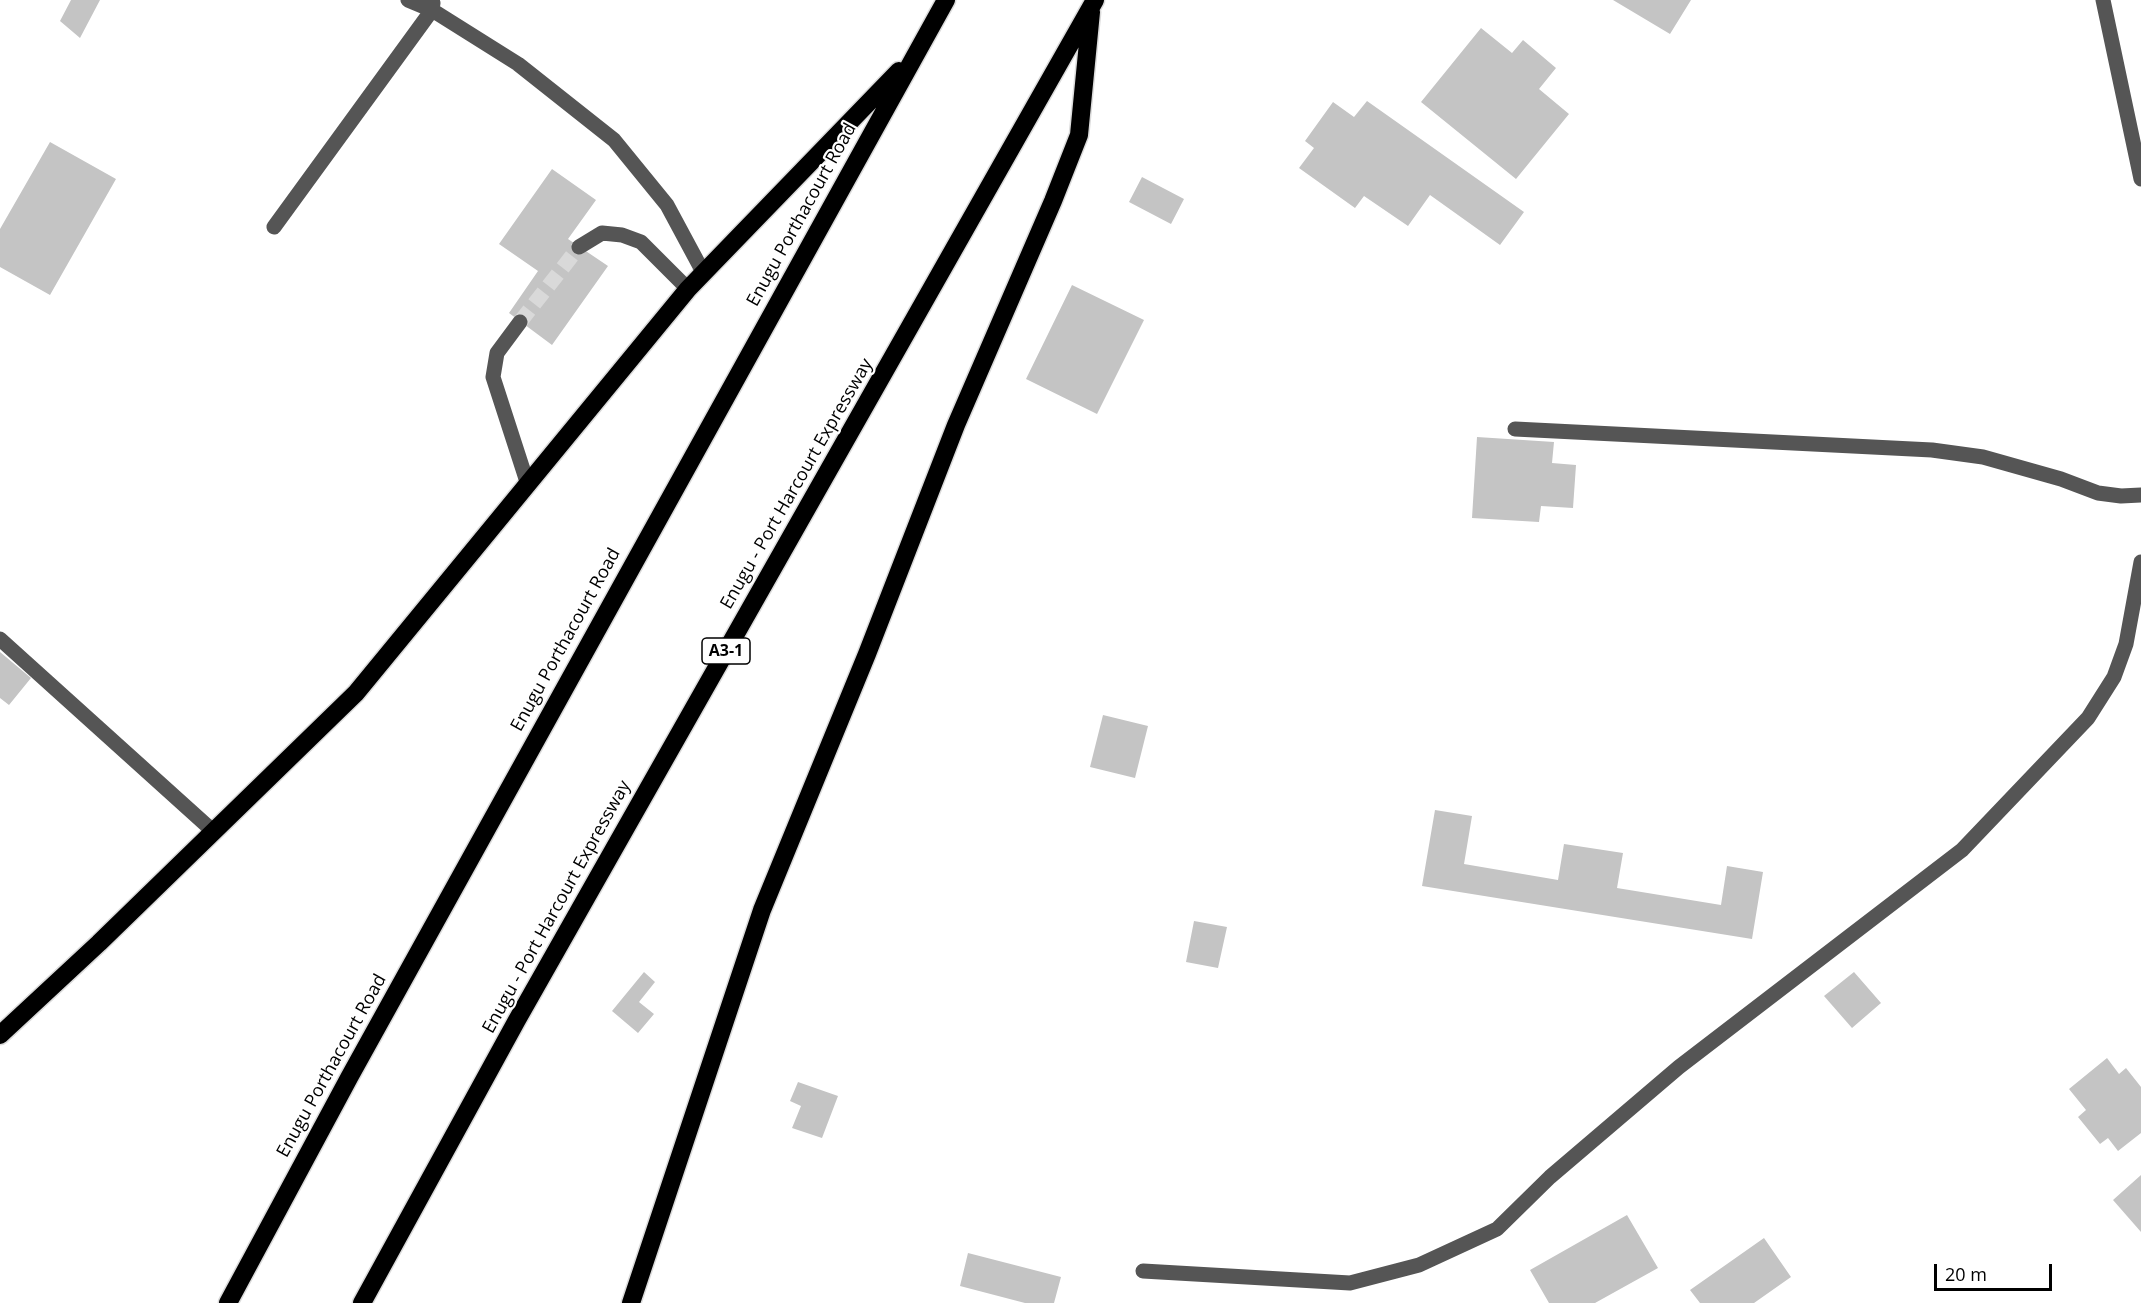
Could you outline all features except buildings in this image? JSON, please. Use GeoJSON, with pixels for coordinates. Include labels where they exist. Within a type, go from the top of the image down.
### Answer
{"type":"FeatureCollection","features":[{"type":"Feature","properties":{"kind":"highway","name":"Enugu Porthacourt Road"},"geometry":{"type":"LineString","coordinates":[[228,1303],[350,1076],[945,0]]}},
{"type":"Feature","properties":{"kind":"highway"},"geometry":{"type":"LineString","coordinates":[[631,1303],[762,910],[867,654],[956,425],[1053,201],[1079,135],[1093,3]]}},
{"type":"Feature","properties":{"kind":"highway","name":"Enugu - Port Harcourt Expressway"},"geometry":{"type":"LineString","coordinates":[[362,1303],[517,1020],[1093,3]]}},
{"type":"Feature","properties":{"kind":"highway"},"geometry":{"type":"LineString","coordinates":[[0,1035],[214,832],[356,693],[688,289],[915,55]]}},
{"type":"Feature","properties":{"kind":"street"},"geometry":{"type":"LineString","coordinates":[[408,0],[433,5],[518,64],[614,140],[667,206],[703,272]]}},
{"type":"Feature","properties":{"kind":"street"},"geometry":{"type":"LineString","coordinates":[[2103,0],[2141,179]]}},
{"type":"Feature","properties":{"kind":"street"},"geometry":{"type":"LineString","coordinates":[[274,227],[433,5]]}},
{"type":"Feature","properties":{"kind":"street"},"geometry":{"type":"LineString","coordinates":[[579,247],[602,233],[622,235],[641,242],[688,289]]}},
{"type":"Feature","properties":{"kind":"street"},"geometry":{"type":"LineString","coordinates":[[520,322],[497,353],[493,377],[528,485]]}},
{"type":"Feature","properties":{"kind":"street"},"geometry":{"type":"LineString","coordinates":[[1515,429],[1932,450],[1983,457],[2061,479],[2097,493],[2121,496],[2141,495]]}},
{"type":"Feature","properties":{"kind":"street"},"geometry":{"type":"LineString","coordinates":[[1143,1271],[1350,1283],[1419,1266],[1497,1229],[1550,1177],[1679,1067],[1962,850],[2088,718],[2114,676],[2126,644],[2141,562]]}},
{"type":"Feature","properties":{"kind":"street"},"geometry":{"type":"LineString","coordinates":[[0,639],[214,832]]}},
{"type":"Feature","properties":{"kind":"tunnel"},"geometry":{"type":"LineString","coordinates":[[520,322],[579,247]]}}]}
